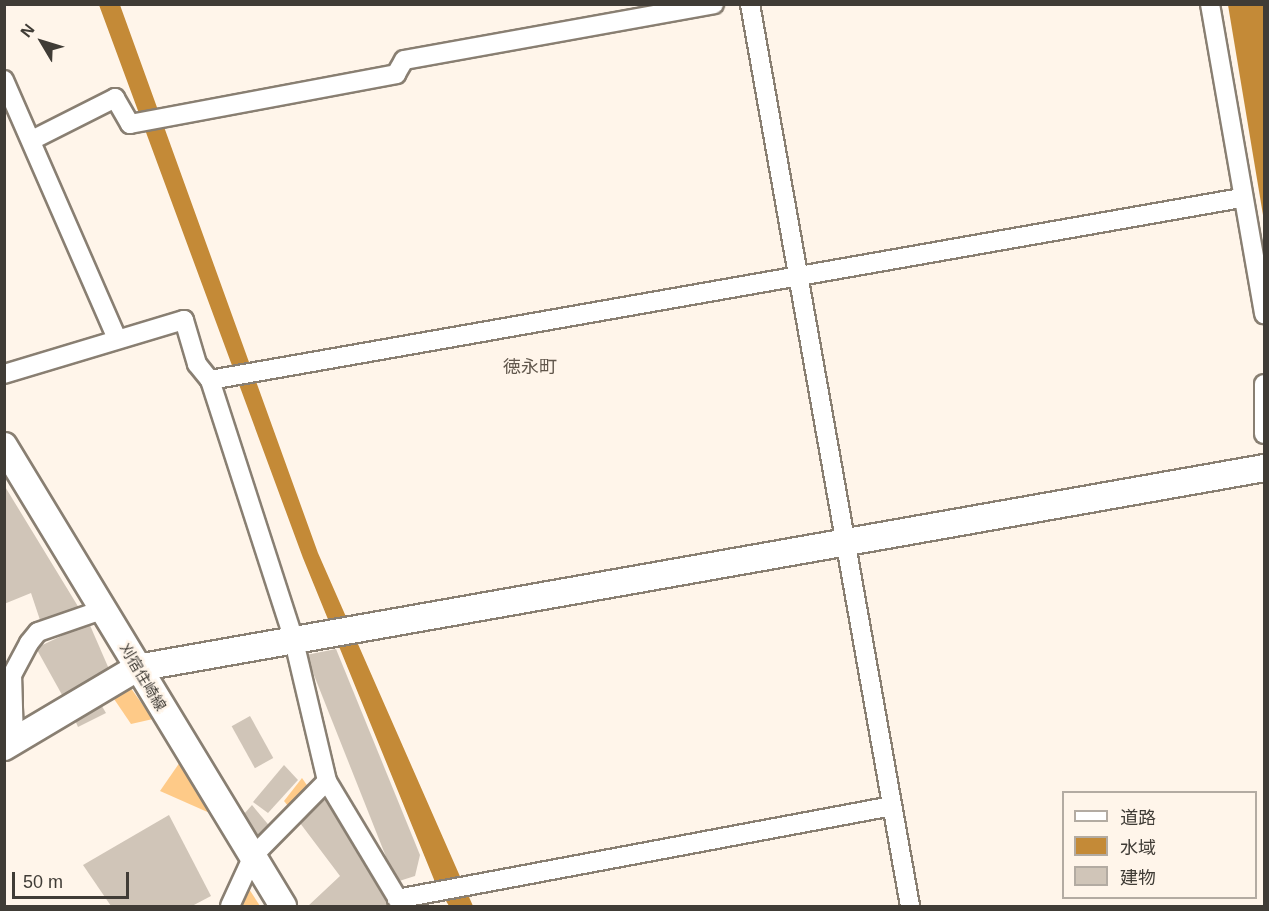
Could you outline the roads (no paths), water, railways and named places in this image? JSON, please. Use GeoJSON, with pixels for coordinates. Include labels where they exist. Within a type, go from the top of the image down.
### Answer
{"type":"FeatureCollection","features":[{"type":"Feature","properties":{"kind":"street"},"geometry":{"type":"LineString","coordinates":[[33,139],[115,98],[130,124],[396,74],[404,60],[714,4]]}},
{"type":"Feature","properties":{"kind":"street"},"geometry":{"type":"LineString","coordinates":[[750,4],[802,277],[844,545],[910,906]]}},
{"type":"Feature","properties":{"kind":"street"},"geometry":{"type":"LineString","coordinates":[[1210,4],[1241,198],[1264,314]]}},
{"type":"Feature","properties":{"kind":"street"},"geometry":{"type":"LineString","coordinates":[[4,81],[33,139],[117,339]]}},
{"type":"Feature","properties":{"kind":"street"},"geometry":{"type":"LineString","coordinates":[[210,380],[1241,198]]}},
{"type":"Feature","properties":{"kind":"street"},"geometry":{"type":"LineString","coordinates":[[4,374],[184,320],[197,364],[210,380],[293,637],[327,780],[400,903],[892,806]]}},
{"type":"Feature","properties":{"kind":"street"},"geometry":{"type":"LineString","coordinates":[[1264,384],[1264,434]]}},
{"type":"Feature","properties":{"kind":"street","name":"刈宿住崎線"},"geometry":{"type":"LineString","coordinates":[[4,446],[283,906]]}},
{"type":"Feature","properties":{"kind":"street"},"geometry":{"type":"LineString","coordinates":[[9,744],[138,668],[293,637],[844,545],[1264,468]]}},
{"type":"Feature","properties":{"kind":"street"},"geometry":{"type":"LineString","coordinates":[[9,744],[12,675],[29,643],[38,632],[102,610]]}},
{"type":"Feature","properties":{"kind":"street"},"geometry":{"type":"LineString","coordinates":[[230,906],[252,856],[327,780]]}},
{"type":"Feature","properties":{"kind":"water"},"geometry":{"type":"Polygon","coordinates":[[[99,5],[120,5],[318,553],[473,906],[449,906],[435,882],[303,558],[99,5]]]}},
{"type":"Feature","properties":{"kind":"water"},"geometry":{"type":"Polygon","coordinates":[[[1228,5],[1264,5],[1264,221],[1228,5]]]}},
{"type":"Feature","properties":{"kind":"district","name":"徳永町"},"geometry":{"type":"Point","coordinates":[530,367]}}]}
